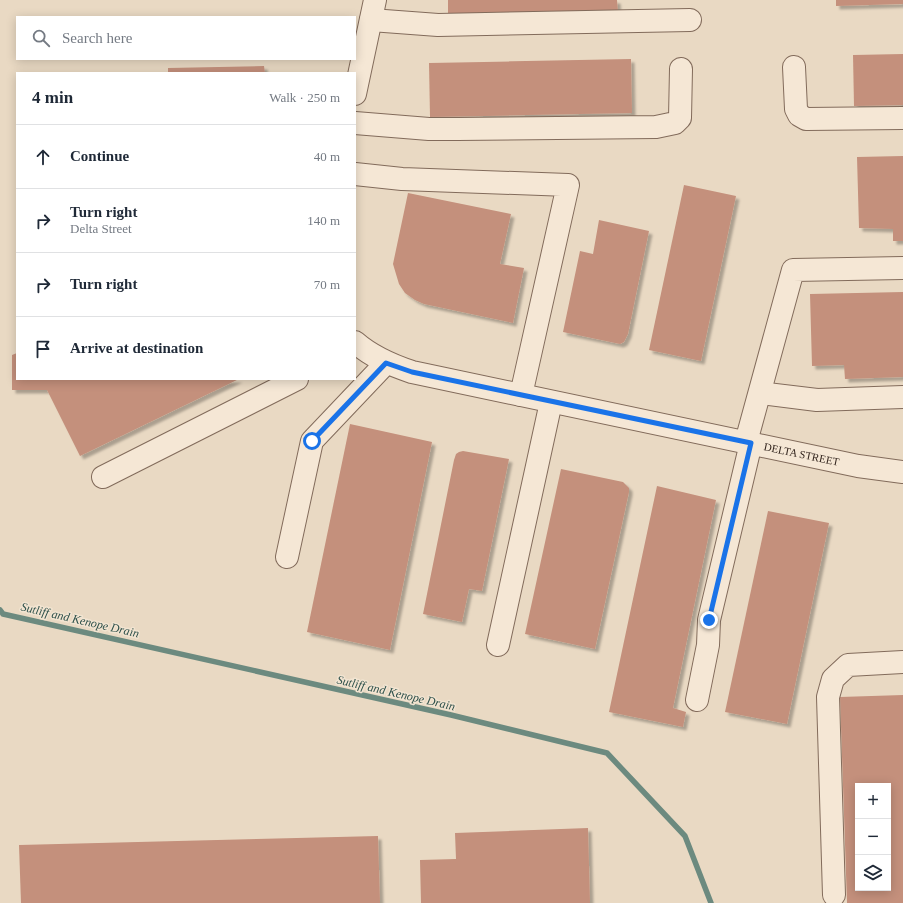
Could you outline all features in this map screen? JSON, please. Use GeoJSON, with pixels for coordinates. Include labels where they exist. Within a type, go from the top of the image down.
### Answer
{"type":"FeatureCollection","features":[{"type":"Feature","properties":{"kind":"street"},"geometry":{"type":"LineString","coordinates":[[356,89],[373,10],[438,25],[690,20]]}},
{"type":"Feature","properties":{"kind":"street"},"geometry":{"type":"LineString","coordinates":[[794,67],[796,109],[798,115],[806,119],[903,118]]}},
{"type":"Feature","properties":{"kind":"street"},"geometry":{"type":"LineString","coordinates":[[356,123],[428,129],[656,127],[675,123],[680,118],[681,69]]}},
{"type":"Feature","properties":{"kind":"street"},"geometry":{"type":"LineString","coordinates":[[356,174],[402,179],[568,185],[521,395]]}},
{"type":"Feature","properties":{"kind":"street"},"geometry":{"type":"LineString","coordinates":[[697,700],[708,645],[709,620],[760,393],[793,270],[903,268]]}},
{"type":"Feature","properties":{"kind":"street","name":"DELTA STREET"},"geometry":{"type":"LineString","coordinates":[[356,343],[386,363],[412,372],[858,466],[903,472]]}},
{"type":"Feature","properties":{"kind":"street"},"geometry":{"type":"LineString","coordinates":[[287,557],[312,441],[386,363]]}},
{"type":"Feature","properties":{"kind":"street"},"geometry":{"type":"LineString","coordinates":[[103,477],[295,380]]}},
{"type":"Feature","properties":{"kind":"street"},"geometry":{"type":"LineString","coordinates":[[760,393],[817,400],[903,397]]}},
{"type":"Feature","properties":{"kind":"street"},"geometry":{"type":"LineString","coordinates":[[498,646],[551,402]]}},
{"type":"Feature","properties":{"kind":"street"},"geometry":{"type":"LineString","coordinates":[[834,894],[828,697],[833,679],[848,664],[903,662]]}},
{"type":"Feature","properties":{"kind":"building"},"geometry":{"type":"Polygon","coordinates":[[[448,0],[617,0],[618,12],[448,15],[448,0]]]}},
{"type":"Feature","properties":{"kind":"building"},"geometry":{"type":"Polygon","coordinates":[[[836,0],[903,0],[903,4],[836,6],[836,0]]]}},
{"type":"Feature","properties":{"kind":"building"},"geometry":{"type":"Polygon","coordinates":[[[903,54],[903,105],[854,106],[853,55],[903,54]]]}},
{"type":"Feature","properties":{"kind":"building"},"geometry":{"type":"Polygon","coordinates":[[[631,59],[632,113],[430,117],[429,63],[631,59]]]}},
{"type":"Feature","properties":{"kind":"building"},"geometry":{"type":"Polygon","coordinates":[[[264,66],[265,72],[168,72],[168,68],[264,66]]]}},
{"type":"Feature","properties":{"kind":"building"},"geometry":{"type":"Polygon","coordinates":[[[903,156],[903,241],[893,241],[893,229],[859,228],[857,157],[903,156]]]}},
{"type":"Feature","properties":{"kind":"building"},"geometry":{"type":"Polygon","coordinates":[[[684,185],[736,196],[701,361],[649,350],[684,185]]]}},
{"type":"Feature","properties":{"kind":"building"},"geometry":{"type":"Polygon","coordinates":[[[408,193],[511,214],[500,264],[524,268],[513,323],[424,304],[405,293],[399,284],[393,264],[408,193]]]}},
{"type":"Feature","properties":{"kind":"building"},"geometry":{"type":"Polygon","coordinates":[[[599,220],[649,231],[628,334],[624,342],[620,344],[563,332],[580,251],[593,254],[599,220]]]}},
{"type":"Feature","properties":{"kind":"building"},"geometry":{"type":"Polygon","coordinates":[[[903,292],[903,377],[845,379],[844,365],[812,366],[810,294],[903,292]]]}},
{"type":"Feature","properties":{"kind":"building"},"geometry":{"type":"Polygon","coordinates":[[[16,353],[16,380],[237,380],[80,456],[47,390],[12,390],[12,355],[16,353]]]}},
{"type":"Feature","properties":{"kind":"building"},"geometry":{"type":"Polygon","coordinates":[[[350,424],[432,442],[390,650],[307,632],[350,424]]]}},
{"type":"Feature","properties":{"kind":"building"},"geometry":{"type":"Polygon","coordinates":[[[463,451],[509,459],[482,591],[469,589],[462,622],[423,614],[454,460],[456,454],[463,451]]]}},
{"type":"Feature","properties":{"kind":"building"},"geometry":{"type":"Polygon","coordinates":[[[561,469],[623,482],[629,488],[595,649],[525,634],[561,469]]]}},
{"type":"Feature","properties":{"kind":"building"},"geometry":{"type":"Polygon","coordinates":[[[657,486],[716,500],[673,708],[686,712],[683,727],[609,712],[657,486]]]}},
{"type":"Feature","properties":{"kind":"building"},"geometry":{"type":"Polygon","coordinates":[[[768,511],[829,523],[787,724],[725,712],[768,511]]]}},
{"type":"Feature","properties":{"kind":"building"},"geometry":{"type":"Polygon","coordinates":[[[903,695],[903,903],[847,903],[840,697],[903,695]]]}},
{"type":"Feature","properties":{"kind":"building"},"geometry":{"type":"Polygon","coordinates":[[[588,828],[590,903],[421,903],[420,860],[456,859],[455,833],[588,828]]]}},
{"type":"Feature","properties":{"kind":"building"},"geometry":{"type":"Polygon","coordinates":[[[378,836],[380,903],[21,903],[19,845],[378,836]]]}},
{"type":"Feature","properties":{"kind":"waterway","name":"Sutliff and Kenope Drain"},"geometry":{"type":"LineString","coordinates":[[0,610],[3,614],[451,715],[607,753],[685,836],[711,903]]}},
{"type":"Feature","properties":{"kind":"route"},"geometry":{"type":"LineString","coordinates":[[312,441],[386,363],[412,372],[751,443],[709,620]]}}]}
